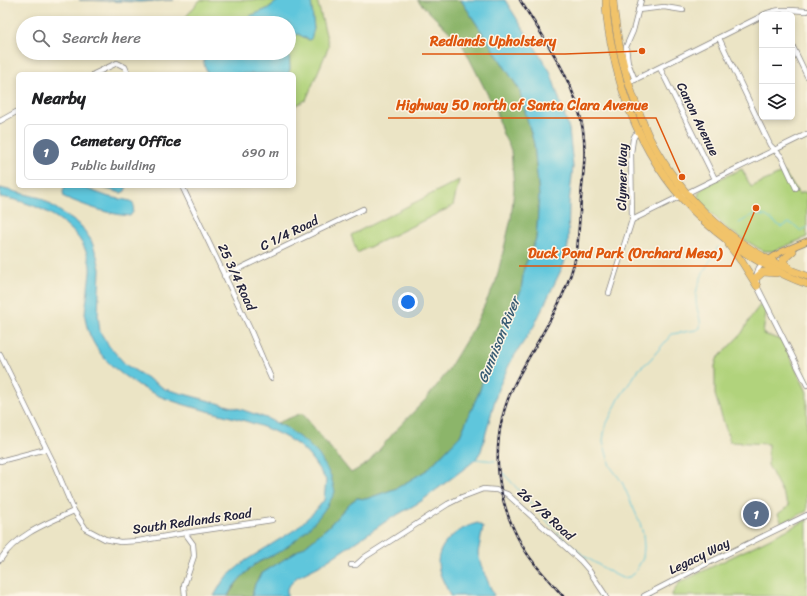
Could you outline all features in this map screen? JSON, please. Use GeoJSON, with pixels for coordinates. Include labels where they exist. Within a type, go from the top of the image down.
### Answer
{"type":"FeatureCollection","features":[{"type":"Feature","properties":{"kind":"highway"},"geometry":{"type":"LineString","coordinates":[[613,0],[620,52],[628,83],[649,138],[683,195],[697,215],[736,247],[783,274],[807,284]]}},
{"type":"Feature","properties":{"kind":"highway"},"geometry":{"type":"LineString","coordinates":[[606,3],[610,16],[613,40],[621,76],[628,83]]}},
{"type":"Feature","properties":{"kind":"highway"},"geometry":{"type":"LineString","coordinates":[[606,3],[610,43],[622,91],[644,144],[663,174],[683,195],[729,234],[773,258],[791,270],[807,276]]}},
{"type":"Feature","properties":{"kind":"highway"},"geometry":{"type":"LineString","coordinates":[[622,91],[627,94],[644,135],[649,138]]}},
{"type":"Feature","properties":{"kind":"highway"},"geometry":{"type":"LineString","coordinates":[[723,237],[742,262],[757,286]]}},
{"type":"Feature","properties":{"kind":"highway"},"geometry":{"type":"LineString","coordinates":[[791,270],[785,264],[784,260],[793,251]]}},
{"type":"Feature","properties":{"kind":"highway"},"geometry":{"type":"LineString","coordinates":[[756,278],[764,272],[783,274]]}},
{"type":"Feature","properties":{"kind":"main road"},"geometry":{"type":"LineString","coordinates":[[773,258],[781,252],[807,241]]}},
{"type":"Feature","properties":{"kind":"main road"},"geometry":{"type":"LineString","coordinates":[[762,263],[807,245]]}},
{"type":"Feature","properties":{"kind":"street"},"geometry":{"type":"LineString","coordinates":[[635,80],[628,63],[626,47],[633,31],[641,0]]}},
{"type":"Feature","properties":{"kind":"street"},"geometry":{"type":"LineString","coordinates":[[638,10],[664,7],[683,10]]}},
{"type":"Feature","properties":{"kind":"street"},"geometry":{"type":"LineString","coordinates":[[779,12],[786,9],[807,11]]}},
{"type":"Feature","properties":{"kind":"street"},"geometry":{"type":"LineString","coordinates":[[628,83],[759,17]]}},
{"type":"Feature","properties":{"kind":"street"},"geometry":{"type":"LineString","coordinates":[[719,38],[770,146],[781,156],[796,188]]}},
{"type":"Feature","properties":{"kind":"street"},"geometry":{"type":"LineString","coordinates":[[793,48],[807,76]]}},
{"type":"Feature","properties":{"kind":"street"},"geometry":{"type":"LineString","coordinates":[[98,72],[117,63],[125,67],[127,72]]}},
{"type":"Feature","properties":{"kind":"street","name":"Canon Avenue"},"geometry":{"type":"LineString","coordinates":[[660,68],[715,179]]}},
{"type":"Feature","properties":{"kind":"street"},"geometry":{"type":"LineString","coordinates":[[0,120],[16,112]]}},
{"type":"Feature","properties":{"kind":"street","name":"Clymer Way"},"geometry":{"type":"LineString","coordinates":[[609,293],[632,220],[632,139],[639,133]]}},
{"type":"Feature","properties":{"kind":"street"},"geometry":{"type":"LineString","coordinates":[[632,220],[807,134]]}},
{"type":"Feature","properties":{"kind":"street","name":"25 3/4 Road"},"geometry":{"type":"LineString","coordinates":[[183,188],[271,378]]}},
{"type":"Feature","properties":{"kind":"street","name":"C 1/4 Road"},"geometry":{"type":"LineString","coordinates":[[224,276],[363,209]]}},
{"type":"Feature","properties":{"kind":"street"},"geometry":{"type":"LineString","coordinates":[[762,263],[757,270],[757,286],[807,385]]}},
{"type":"Feature","properties":{"kind":"street","name":"South Redlands Road"},"geometry":{"type":"LineString","coordinates":[[0,354],[74,511],[86,529],[105,539],[120,542],[138,541],[186,532],[272,520]]}},
{"type":"Feature","properties":{"kind":"street"},"geometry":{"type":"LineString","coordinates":[[0,462],[46,449]]}},
{"type":"Feature","properties":{"kind":"street","name":"26 7/8 Road"},"geometry":{"type":"LineString","coordinates":[[351,565],[356,565],[365,557],[448,504],[473,492],[490,489],[507,494],[555,536],[588,569],[606,596]]}},
{"type":"Feature","properties":{"kind":"street"},"geometry":{"type":"LineString","coordinates":[[0,560],[24,536],[74,511]]}},
{"type":"Feature","properties":{"kind":"street","name":"Legacy Way"},"geometry":{"type":"LineString","coordinates":[[644,596],[807,515]]}},
{"type":"Feature","properties":{"kind":"street"},"geometry":{"type":"LineString","coordinates":[[185,596],[184,586],[194,556],[193,544],[186,532]]}},
{"type":"Feature","properties":{"kind":"green space"},"geometry":{"type":"Polygon","coordinates":[[[200,0],[279,0],[267,9],[250,16],[187,16],[200,0]]]}},
{"type":"Feature","properties":{"kind":"green space"},"geometry":{"type":"Polygon","coordinates":[[[311,0],[317,0],[329,46],[306,100],[296,105],[296,72],[289,72],[290,60],[296,60],[296,35],[298,34],[309,40],[314,29],[311,0]]]}},
{"type":"Feature","properties":{"kind":"green space"},"geometry":{"type":"Polygon","coordinates":[[[417,0],[461,0],[519,89],[534,144],[539,195],[536,239],[524,268],[521,291],[501,330],[480,390],[460,436],[427,470],[397,488],[366,499],[357,498],[350,503],[328,527],[305,546],[261,574],[255,584],[252,596],[228,596],[238,581],[254,565],[280,551],[335,492],[307,443],[277,423],[302,413],[351,473],[368,463],[396,430],[427,398],[445,375],[474,327],[496,281],[511,219],[514,188],[511,150],[502,132],[497,113],[462,44],[417,0]]]}},
{"type":"Feature","properties":{"kind":"green space"},"geometry":{"type":"Polygon","coordinates":[[[742,169],[751,187],[784,172],[799,194],[804,192],[807,193],[807,237],[774,251],[763,251],[727,229],[702,204],[698,198],[699,192],[706,185],[742,169]]]}},
{"type":"Feature","properties":{"kind":"green space"},"geometry":{"type":"Polygon","coordinates":[[[459,180],[453,206],[357,253],[351,235],[459,180]]]}},
{"type":"Feature","properties":{"kind":"green space"},"geometry":{"type":"Polygon","coordinates":[[[763,301],[766,312],[763,334],[782,340],[807,392],[807,511],[782,523],[778,514],[789,506],[768,465],[768,444],[730,442],[715,395],[715,366],[717,359],[742,333],[751,317],[763,301]]]}},
{"type":"Feature","properties":{"kind":"green space"},"geometry":{"type":"Polygon","coordinates":[[[807,520],[807,596],[671,596],[679,583],[807,520]]]}},
{"type":"Feature","properties":{"kind":"water"},"geometry":{"type":"Polygon","coordinates":[[[79,0],[174,0],[140,2],[79,0]]]}},
{"type":"Feature","properties":{"kind":"water"},"geometry":{"type":"Polygon","coordinates":[[[279,0],[311,0],[314,29],[311,39],[309,40],[298,34],[296,35],[296,16],[250,16],[267,9],[279,0]]]}},
{"type":"Feature","properties":{"kind":"water","name":"Gunnison River"},"geometry":{"type":"Polygon","coordinates":[[[461,0],[505,0],[550,71],[569,129],[573,167],[569,203],[568,245],[564,264],[534,326],[511,361],[498,389],[481,451],[476,459],[420,502],[388,520],[321,565],[297,577],[287,588],[287,596],[252,596],[255,584],[261,574],[305,546],[328,527],[350,503],[357,498],[366,499],[397,488],[427,470],[460,436],[480,390],[501,330],[521,291],[524,268],[536,239],[539,195],[534,144],[519,89],[461,0]]]}},
{"type":"Feature","properties":{"kind":"water"},"geometry":{"type":"Polygon","coordinates":[[[204,60],[290,60],[290,69],[289,72],[207,72],[204,60]]]}},
{"type":"Feature","properties":{"kind":"water"},"geometry":{"type":"Polygon","coordinates":[[[0,188],[41,198],[81,226],[91,240],[100,269],[98,315],[100,332],[109,346],[126,365],[165,389],[240,409],[266,418],[285,427],[307,443],[319,455],[331,476],[335,492],[319,517],[305,532],[289,545],[278,553],[254,565],[235,584],[228,596],[214,596],[224,579],[245,561],[296,529],[316,510],[324,500],[326,480],[312,460],[300,447],[280,435],[250,422],[163,398],[138,385],[116,369],[97,349],[86,324],[85,314],[90,266],[86,251],[79,239],[69,227],[43,210],[29,204],[0,197],[0,188]]]}},
{"type":"Feature","properties":{"kind":"water"},"geometry":{"type":"Polygon","coordinates":[[[64,188],[84,188],[109,197],[131,201],[134,205],[133,212],[130,216],[97,209],[64,197],[64,188]]]}},
{"type":"Feature","properties":{"kind":"water"},"geometry":{"type":"Polygon","coordinates":[[[104,188],[126,188],[125,191],[121,193],[104,188]]]}},
{"type":"Feature","properties":{"kind":"water"},"geometry":{"type":"Polygon","coordinates":[[[478,523],[483,527],[478,553],[481,565],[494,596],[450,596],[439,570],[438,561],[440,553],[448,539],[462,529],[478,523]]]}},
{"type":"Feature","properties":{"kind":"waterway"},"geometry":{"type":"LineString","coordinates":[[739,223],[753,215],[766,216],[781,227],[789,223],[801,231],[807,227]]}},
{"type":"Feature","properties":{"kind":"waterway"},"geometry":{"type":"LineString","coordinates":[[503,473],[560,535],[584,556],[622,578],[629,577],[634,574],[643,558],[643,534],[640,523],[622,482],[610,466],[603,441],[605,427],[620,397],[639,369],[649,361],[672,334],[700,328],[696,294],[703,273],[718,247]]}},
{"type":"Feature","properties":{"kind":"waterway"},"geometry":{"type":"LineString","coordinates":[[476,459],[495,461]]}},
{"type":"Feature","properties":{"kind":"railway"},"geometry":{"type":"LineString","coordinates":[[520,0],[549,46],[567,78],[574,95],[583,130],[584,158],[577,251],[573,268],[560,301],[517,379],[508,399],[498,442],[498,463],[500,485],[505,506],[513,527],[523,547],[532,560],[563,596]]}},
{"type":"Feature","properties":{"kind":"place","name":"Redlands Upholstery"},"geometry":{"type":"Point","coordinates":[642,51]}},
{"type":"Feature","properties":{"kind":"place","name":"Highway 50 north of Santa Clara Avenue"},"geometry":{"type":"Point","coordinates":[682,177]}},
{"type":"Feature","properties":{"kind":"place","name":"Duck Pond Park (Orchard Mesa)"},"geometry":{"type":"Point","coordinates":[756,208]}},
{"type":"Feature","properties":{"kind":"place","name":"Cemetery Office"},"geometry":{"type":"Point","coordinates":[756,514]}}]}
